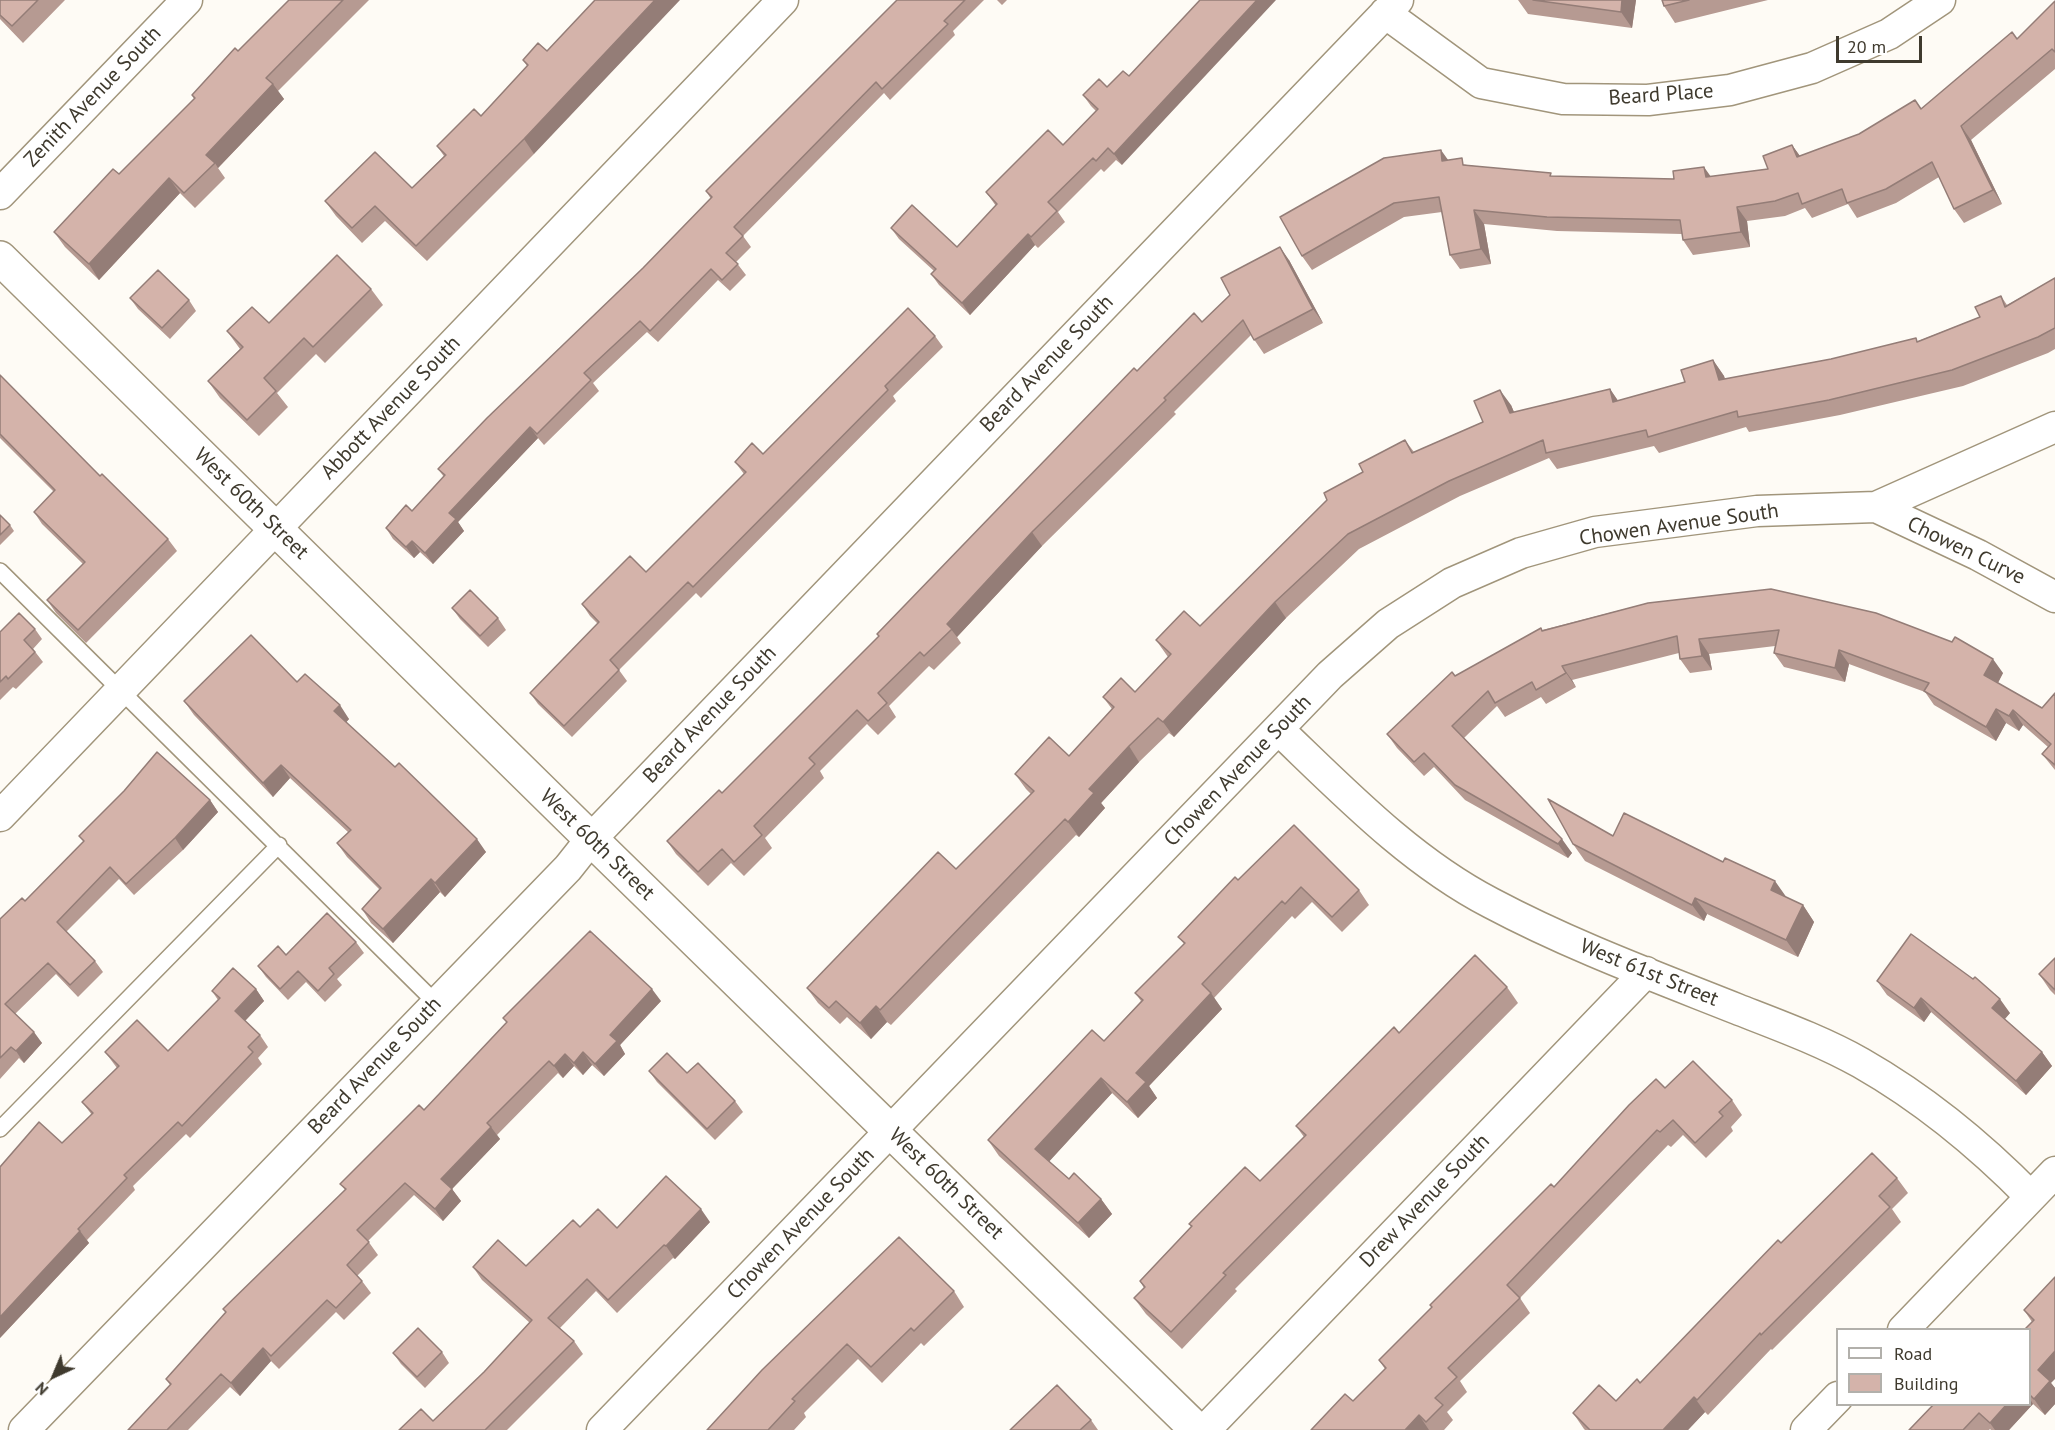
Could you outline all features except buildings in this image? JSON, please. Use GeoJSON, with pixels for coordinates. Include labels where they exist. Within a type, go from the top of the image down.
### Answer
{"type":"FeatureCollection","features":[{"type":"Feature","properties":{"kind":"street","name":"Zenith Avenue South"},"geometry":{"type":"LineString","coordinates":[[0,194],[187,0]]}},
{"type":"Feature","properties":{"kind":"street","name":"Abbott Avenue South"},"geometry":{"type":"LineString","coordinates":[[0,816],[783,0]]}},
{"type":"Feature","properties":{"kind":"street","name":"Beard Place"},"geometry":{"type":"LineString","coordinates":[[1392,7],[1481,83],[1563,99],[1648,100],[1730,90],[1812,68],[1889,34],[1940,0]]}},
{"type":"Feature","properties":{"kind":"street","name":"Beard Avenue South"},"geometry":{"type":"LineString","coordinates":[[24,1430],[568,868],[591,839],[1392,7]]}},
{"type":"Feature","properties":{"kind":"street","name":"West 60th Street"},"geometry":{"type":"LineString","coordinates":[[0,258],[1197,1430]]}},
{"type":"Feature","properties":{"kind":"street","name":"Chowen Avenue South"},"geometry":{"type":"LineString","coordinates":[[602,1430],[1330,675],[1388,624],[1452,583],[1521,553],[1595,532],[1757,511],[1876,507],[2055,427]]}},
{"type":"Feature","properties":{"kind":"street","name":"Chowen Curve"},"geometry":{"type":"LineString","coordinates":[[1876,507],[1978,555],[2055,597]]}},
{"type":"Feature","properties":{"kind":"street","name":"West 61st Street"},"geometry":{"type":"LineString","coordinates":[[1278,729],[1349,798],[1417,855],[1490,903],[1646,972],[1794,1031],[1861,1063],[1925,1105],[1985,1151],[2031,1197]]}},
{"type":"Feature","properties":{"kind":"street","name":"Drew Avenue South"},"geometry":{"type":"LineString","coordinates":[[1205,1430],[1646,972]]}},
{"type":"Feature","properties":{"kind":"street"},"geometry":{"type":"LineString","coordinates":[[1904,1328],[2055,1172]]}},
{"type":"Feature","properties":{"kind":"street"},"geometry":{"type":"LineString","coordinates":[[1806,1430],[1836,1399]]}},
{"type":"Feature","properties":{"kind":"lane"},"geometry":{"type":"LineString","coordinates":[[0,571],[436,1003]]}},
{"type":"Feature","properties":{"kind":"lane"},"geometry":{"type":"LineString","coordinates":[[0,1129],[279,845]]}}]}
